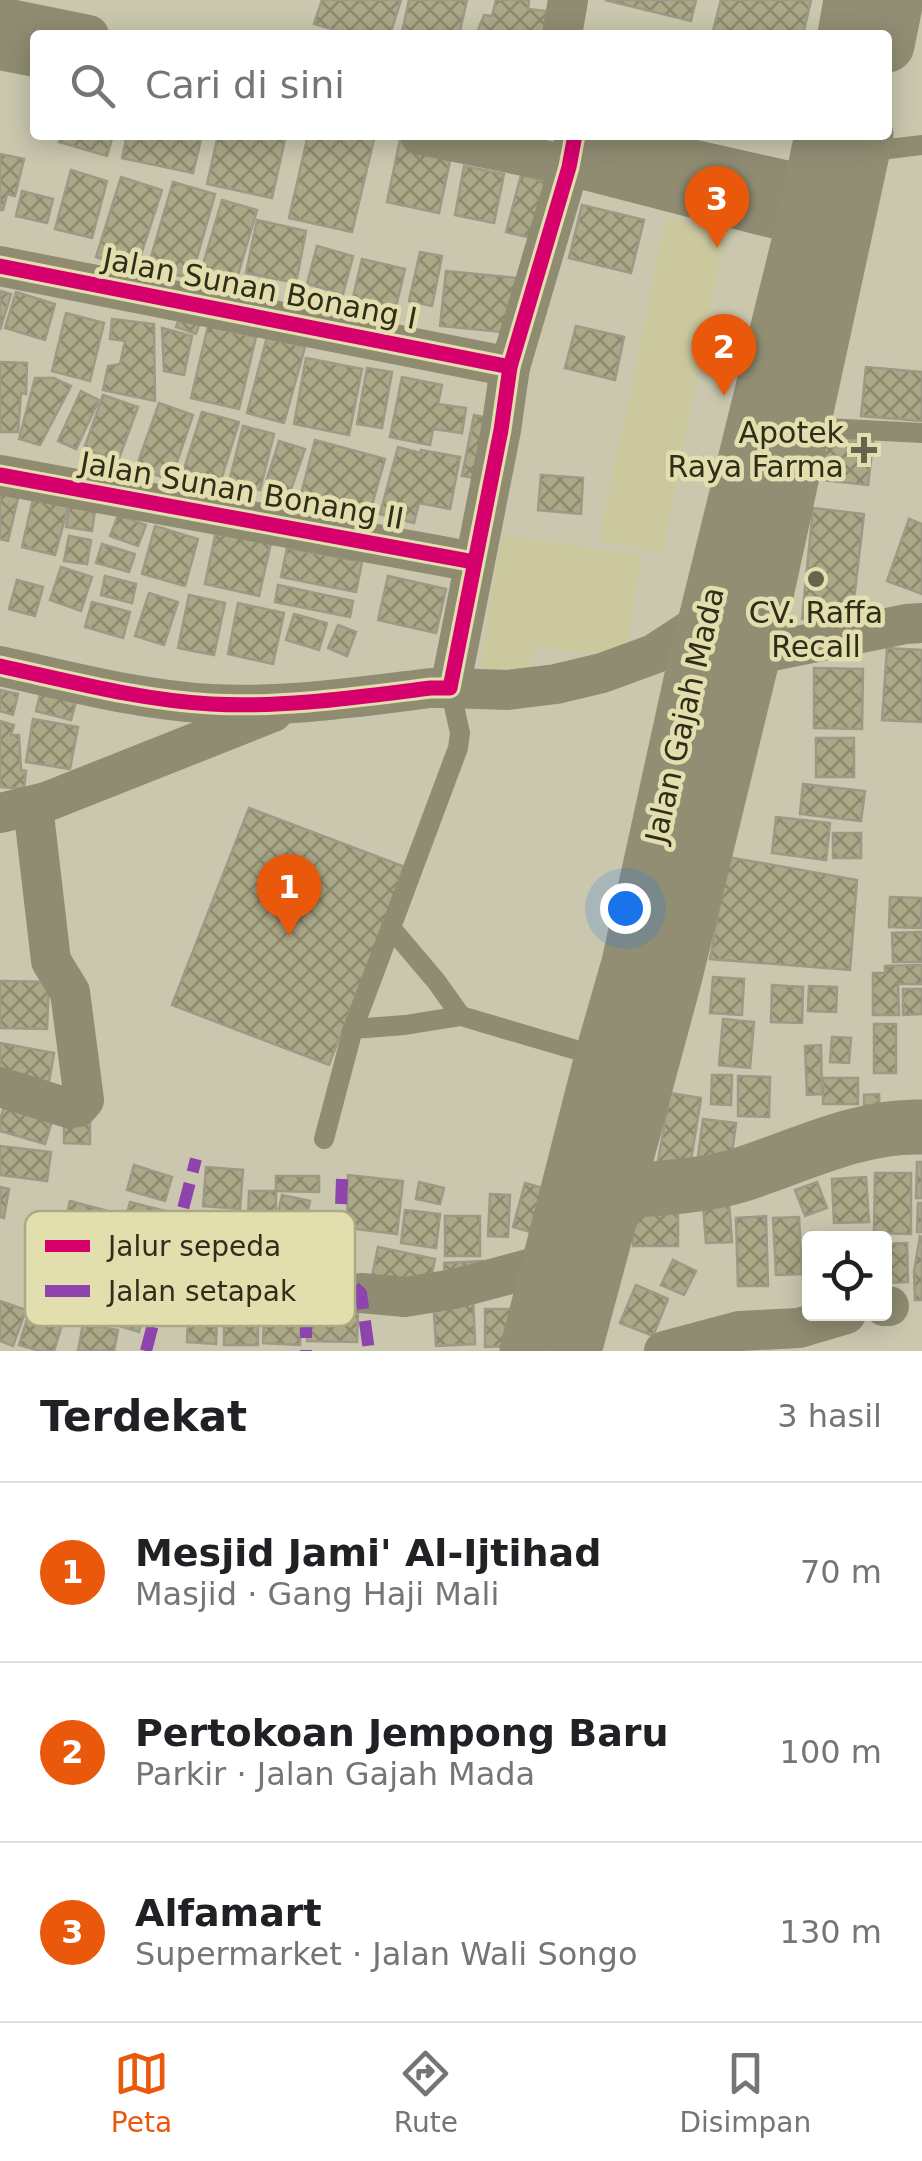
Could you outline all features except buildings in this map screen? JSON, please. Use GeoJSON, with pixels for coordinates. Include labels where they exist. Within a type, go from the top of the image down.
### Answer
{"type":"FeatureCollection","features":[{"type":"Feature","properties":{"kind":"main road"},"geometry":{"type":"LineString","coordinates":[[847,30],[852,0]]}},
{"type":"Feature","properties":{"kind":"main road"},"geometry":{"type":"LineString","coordinates":[[890,30],[896,0]]}},
{"type":"Feature","properties":{"kind":"main road","name":"Jalan Gajah Mada"},"geometry":{"type":"LineString","coordinates":[[528,1351],[602,1058],[652,969],[753,655],[780,422],[833,167]]}},
{"type":"Feature","properties":{"kind":"main road","name":"Jalan Gajah Mada"},"geometry":{"type":"LineString","coordinates":[[574,1351],[616,1192],[706,620],[780,422],[833,167]]}},
{"type":"Feature","properties":{"kind":"main road"},"geometry":{"type":"LineString","coordinates":[[616,1192],[740,1175],[859,1134],[922,1127]]}},
{"type":"Feature","properties":{"kind":"street"},"geometry":{"type":"LineString","coordinates":[[563,30],[568,0]]}},
{"type":"Feature","properties":{"kind":"street"},"geometry":{"type":"LineString","coordinates":[[0,18],[63,30]]}},
{"type":"Feature","properties":{"kind":"street"},"geometry":{"type":"LineString","coordinates":[[0,50],[30,56]]}},
{"type":"Feature","properties":{"kind":"street"},"geometry":{"type":"LineString","coordinates":[[445,140],[554,162],[576,146],[833,167]]}},
{"type":"Feature","properties":{"kind":"street"},"geometry":{"type":"LineString","coordinates":[[450,688],[510,366],[576,146]]}},
{"type":"Feature","properties":{"kind":"street","name":"Jalan Sunan Bonang I"},"geometry":{"type":"LineString","coordinates":[[0,266],[510,366]]}},
{"type":"Feature","properties":{"kind":"street","name":"Jalan Sunan Bonang II"},"geometry":{"type":"LineString","coordinates":[[0,475],[474,562]]}},
{"type":"Feature","properties":{"kind":"street"},"geometry":{"type":"LineString","coordinates":[[0,666],[152,698],[211,704],[290,705],[431,688],[508,690],[556,684],[654,654],[706,620]]}},
{"type":"Feature","properties":{"kind":"street"},"geometry":{"type":"LineString","coordinates":[[753,655],[922,623]]}},
{"type":"Feature","properties":{"kind":"street"},"geometry":{"type":"LineString","coordinates":[[0,1087],[68,1108],[78,1108],[84,1100],[70,992],[51,961],[16,809],[290,705]]}},
{"type":"Feature","properties":{"kind":"street"},"geometry":{"type":"LineString","coordinates":[[361,1293],[406,1298],[551,1263]]}},
{"type":"Feature","properties":{"kind":"street"},"geometry":{"type":"LineString","coordinates":[[664,1351],[739,1331],[799,1328],[822,1321]]}},
{"type":"Feature","properties":{"kind":"lane"},"geometry":{"type":"LineString","coordinates":[[833,167],[922,145]]}},
{"type":"Feature","properties":{"kind":"lane"},"geometry":{"type":"LineString","coordinates":[[780,422],[922,433]]}},
{"type":"Feature","properties":{"kind":"lane"},"geometry":{"type":"LineString","coordinates":[[324,1140],[353,1029],[458,748],[460,733],[450,688]]}},
{"type":"Feature","properties":{"kind":"lane"},"geometry":{"type":"LineString","coordinates":[[391,928],[462,1016]]}},
{"type":"Feature","properties":{"kind":"lane"},"geometry":{"type":"LineString","coordinates":[[353,1029],[405,1026],[462,1016],[602,1058]]}},
{"type":"Feature","properties":{"kind":"shaded area"},"geometry":{"type":"Polygon","coordinates":[[[666,219],[725,230],[663,554],[599,540],[666,219]]]}},
{"type":"Feature","properties":{"kind":"shaded area"},"geometry":{"type":"Polygon","coordinates":[[[502,535],[641,556],[625,660],[534,646],[527,684],[480,677],[502,535]]]}},
{"type":"Feature","properties":{"kind":"marked path"},"geometry":{"type":"LineString","coordinates":[[182,1211],[196,1159]]}},
{"type":"Feature","properties":{"kind":"marked path"},"geometry":{"type":"LineString","coordinates":[[341,1211],[342,1179]]}},
{"type":"Feature","properties":{"kind":"marked path"},"geometry":{"type":"LineString","coordinates":[[355,1288],[361,1293],[369,1351]]}},
{"type":"Feature","properties":{"kind":"marked path"},"geometry":{"type":"LineString","coordinates":[[146,1351],[153,1326]]}},
{"type":"Feature","properties":{"kind":"marked path"},"geometry":{"type":"LineString","coordinates":[[306,1326],[306,1351]]}},
{"type":"Feature","properties":{"kind":"cycle path"},"geometry":{"type":"LineString","coordinates":[[0,666],[131,694],[211,704],[294,703],[450,688],[510,367],[574,140]]}},
{"type":"Feature","properties":{"kind":"cycle path"},"geometry":{"type":"LineString","coordinates":[[0,266],[510,367]]}},
{"type":"Feature","properties":{"kind":"cycle path"},"geometry":{"type":"LineString","coordinates":[[0,475],[474,562]]}},
{"type":"Feature","properties":{"kind":"place","name":"Alfamart"},"geometry":{"type":"Point","coordinates":[717,248]}},
{"type":"Feature","properties":{"kind":"place","name":"Pertokoan Jempong Baru"},"geometry":{"type":"Point","coordinates":[724,396]}},
{"type":"Feature","properties":{"kind":"place","name":"Apotek Raya Farma"},"geometry":{"type":"Point","coordinates":[864,450]}},
{"type":"Feature","properties":{"kind":"place","name":"CV. Raffa Recall"},"geometry":{"type":"Point","coordinates":[816,579]}},
{"type":"Feature","properties":{"kind":"place","name":"Mesjid Jami' Al-Ijtihad"},"geometry":{"type":"Point","coordinates":[289,936]}}]}
